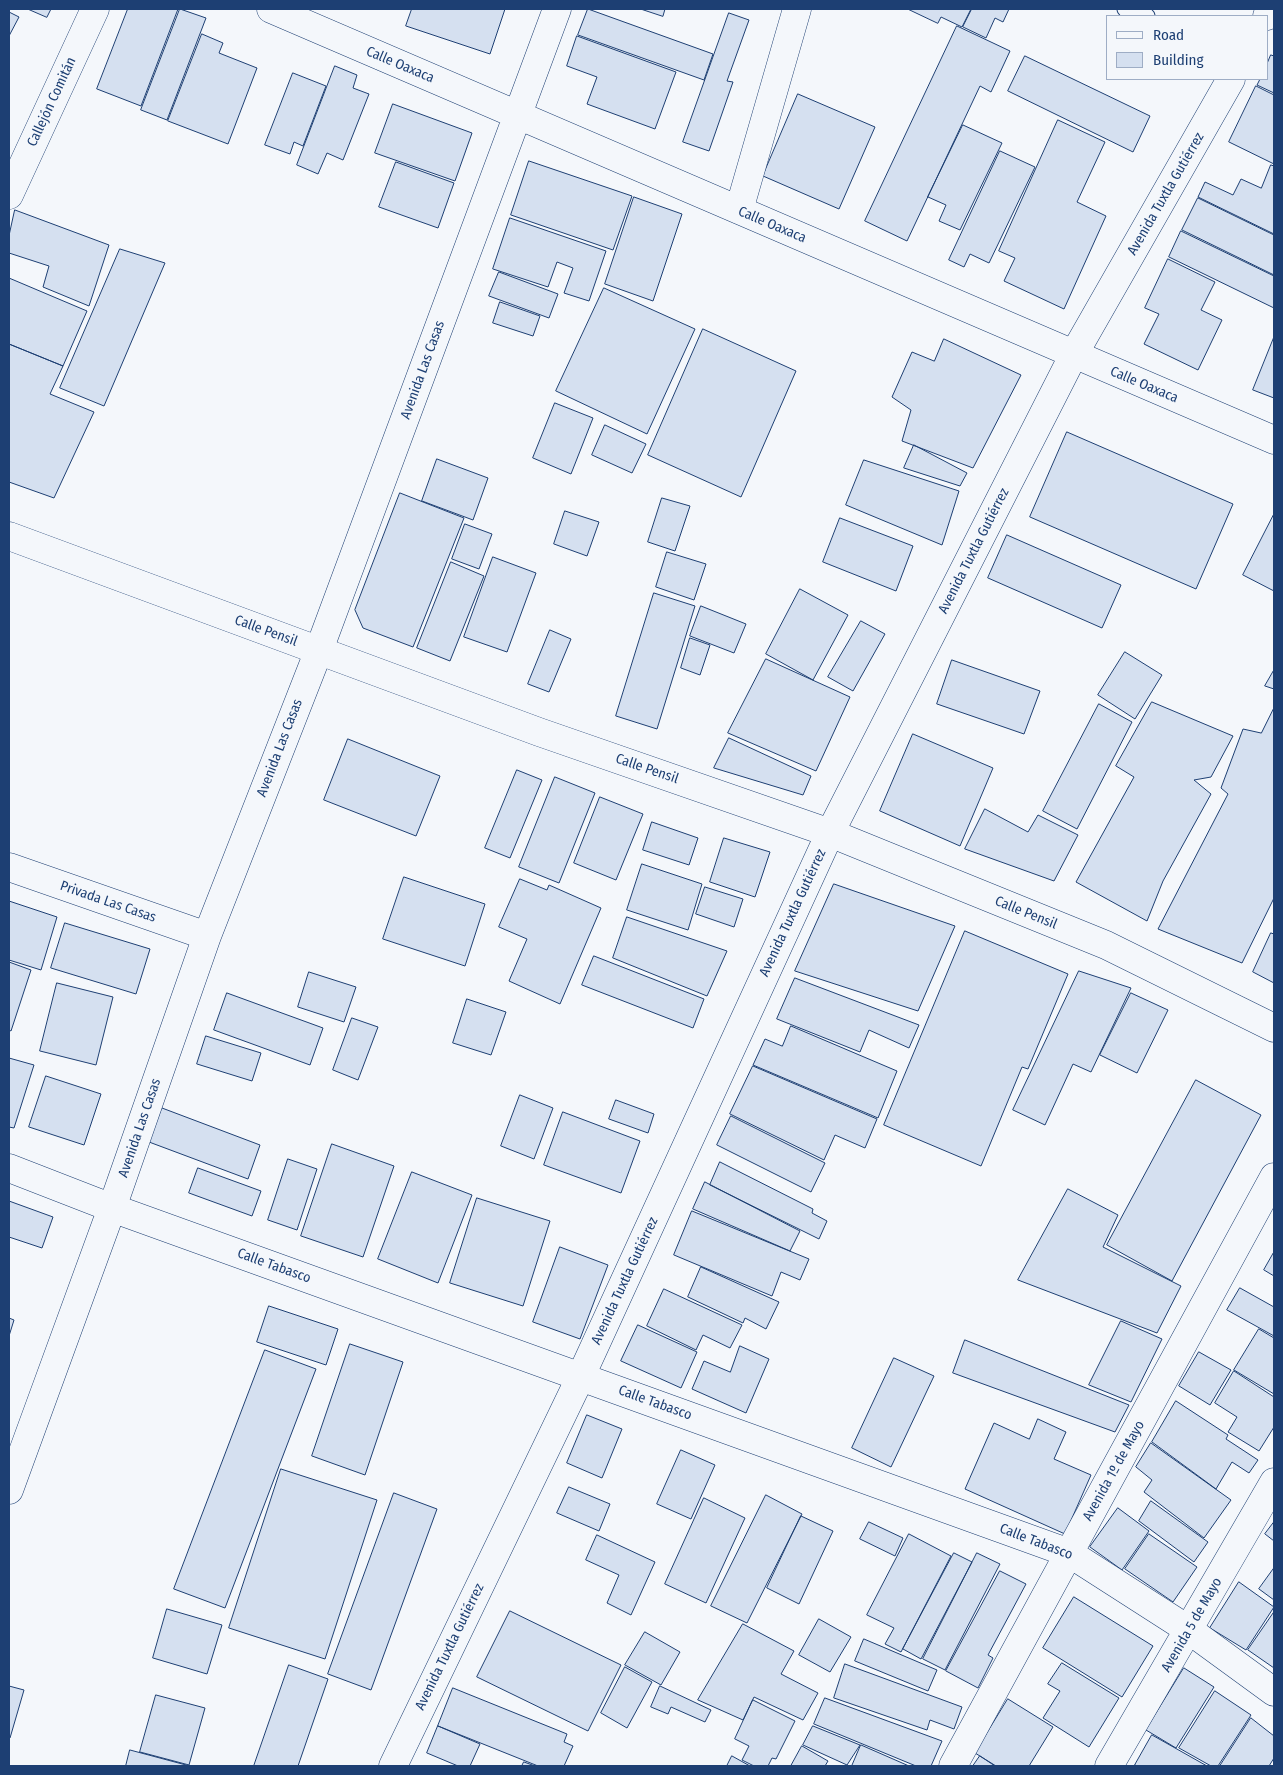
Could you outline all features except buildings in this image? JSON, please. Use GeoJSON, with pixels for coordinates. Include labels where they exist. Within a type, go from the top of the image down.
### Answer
{"type":"FeatureCollection","features":[{"type":"Feature","properties":{"kind":"street","name":"Callejón Comitán"},"geometry":{"type":"LineString","coordinates":[[9,195],[95,9]]}},
{"type":"Feature","properties":{"kind":"street","name":"Calle Oaxaca"},"geometry":{"type":"LineString","coordinates":[[270,9],[324,20],[518,116],[1274,440]]}},
{"type":"Feature","properties":{"kind":"street","name":"Avenida Las Casas"},"geometry":{"type":"LineString","coordinates":[[9,1490],[112,1208],[207,936],[319,650],[556,9]]}},
{"type":"Feature","properties":{"kind":"street"},"geometry":{"type":"LineString","coordinates":[[739,210],[797,9]]}},
{"type":"Feature","properties":{"kind":"street","name":"Avenida Tuxtla Gutiérrez"},"geometry":{"type":"LineString","coordinates":[[393,1766],[581,1376],[830,834],[1074,354],[1230,80]]}},
{"type":"Feature","properties":{"kind":"street","name":"Calle Pensil"},"geometry":{"type":"LineString","coordinates":[[9,536],[539,732],[830,834],[1106,945],[1274,1028]]}},
{"type":"Feature","properties":{"kind":"street","name":"Privada Las Casas"},"geometry":{"type":"LineString","coordinates":[[9,867],[207,936]]}},
{"type":"Feature","properties":{"kind":"street","name":"Calle Tabasco"},"geometry":{"type":"LineString","coordinates":[[9,1168],[112,1208],[1069,1553],[1189,1630],[1274,1692]]}},
{"type":"Feature","properties":{"kind":"street","name":"Avenida 1º de Mayo"},"geometry":{"type":"LineString","coordinates":[[953,1766],[1274,1177]]}},
{"type":"Feature","properties":{"kind":"street","name":"Avenida 5 de Mayo"},"geometry":{"type":"LineString","coordinates":[[1109,1766],[1274,1482]]}},
{"type":"Feature","properties":{"kind":"lane"},"geometry":{"type":"LineString","coordinates":[[1125,9],[1144,15]]}}]}
